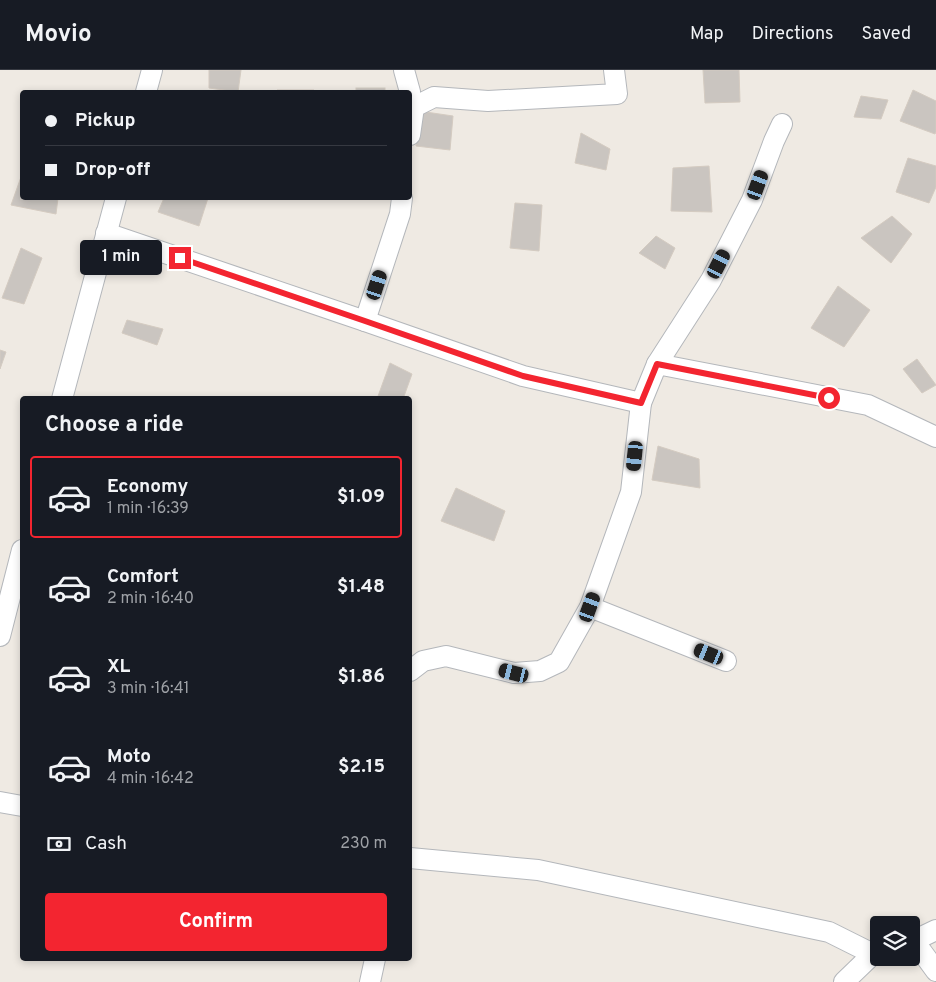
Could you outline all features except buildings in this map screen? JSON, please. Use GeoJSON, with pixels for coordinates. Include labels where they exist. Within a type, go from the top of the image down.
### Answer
{"type":"FeatureCollection","features":[{"type":"Feature","properties":{"kind":"street"},"geometry":{"type":"LineString","coordinates":[[147,90],[152,70]]}},
{"type":"Feature","properties":{"kind":"street"},"geometry":{"type":"LineString","coordinates":[[404,70],[409,90]]}},
{"type":"Feature","properties":{"kind":"street"},"geometry":{"type":"LineString","coordinates":[[412,98],[434,97],[488,101],[617,94],[614,70]]}},
{"type":"Feature","properties":{"kind":"street"},"geometry":{"type":"LineString","coordinates":[[412,669],[423,661],[446,656],[514,673],[540,671],[559,662],[590,607],[631,492],[641,403],[657,364],[715,272],[752,200],[782,124]]}},
{"type":"Feature","properties":{"kind":"street"},"geometry":{"type":"LineString","coordinates":[[63,396],[115,200]]}},
{"type":"Feature","properties":{"kind":"street"},"geometry":{"type":"LineString","coordinates":[[365,321],[400,214],[402,200]]}},
{"type":"Feature","properties":{"kind":"street"},"geometry":{"type":"LineString","coordinates":[[106,233],[523,376],[641,403]]}},
{"type":"Feature","properties":{"kind":"street"},"geometry":{"type":"LineString","coordinates":[[657,364],[868,405],[936,437]]}},
{"type":"Feature","properties":{"kind":"street"},"geometry":{"type":"LineString","coordinates":[[0,636],[20,558]]}},
{"type":"Feature","properties":{"kind":"street"},"geometry":{"type":"LineString","coordinates":[[590,607],[726,661]]}},
{"type":"Feature","properties":{"kind":"street"},"geometry":{"type":"LineString","coordinates":[[0,802],[20,806]]}},
{"type":"Feature","properties":{"kind":"street"},"geometry":{"type":"LineString","coordinates":[[412,858],[548,872],[829,932],[870,950]]}},
{"type":"Feature","properties":{"kind":"street"},"geometry":{"type":"LineString","coordinates":[[920,938],[936,930]]}},
{"type":"Feature","properties":{"kind":"street"},"geometry":{"type":"LineString","coordinates":[[920,951],[936,971]]}},
{"type":"Feature","properties":{"kind":"street"},"geometry":{"type":"LineString","coordinates":[[844,982],[870,958]]}},
{"type":"Feature","properties":{"kind":"street"},"geometry":{"type":"LineString","coordinates":[[370,982],[375,961]]}},
{"type":"Feature","properties":{"kind":"route"},"geometry":{"type":"LineString","coordinates":[[180,258],[523,376],[641,403],[657,364],[829,398]]}}]}
